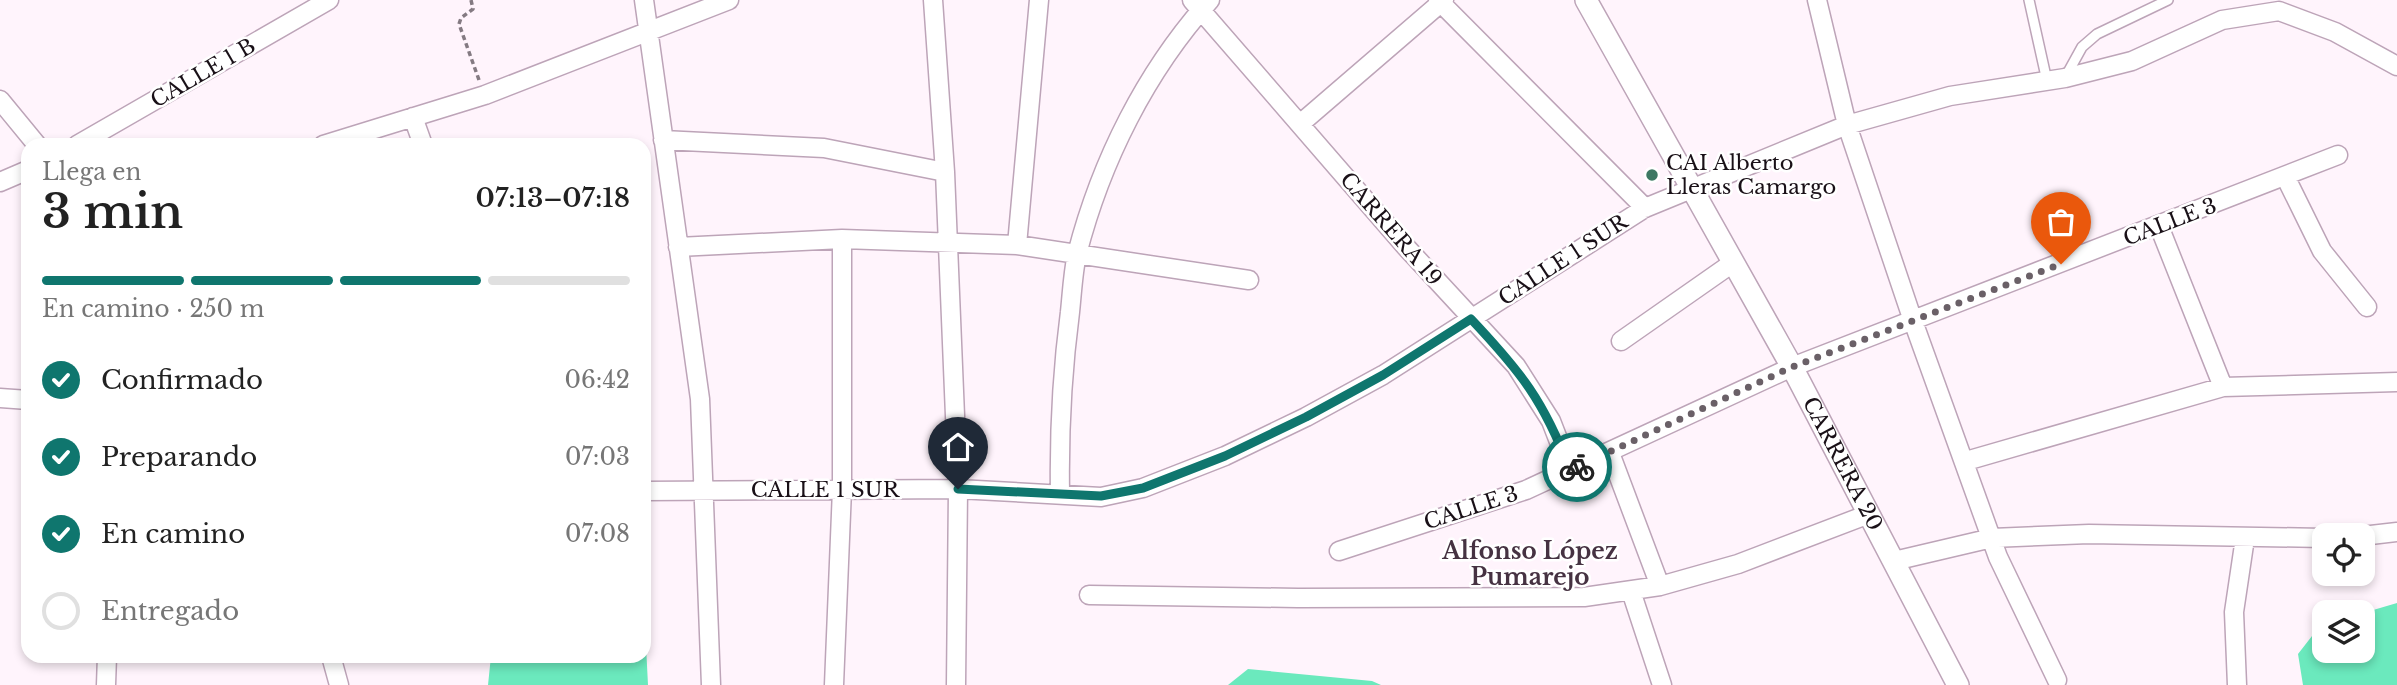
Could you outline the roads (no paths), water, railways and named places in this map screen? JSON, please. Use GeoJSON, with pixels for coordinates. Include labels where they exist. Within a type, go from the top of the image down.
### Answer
{"type":"FeatureCollection","features":[{"type":"Feature","properties":{"kind":"street","name":"CALLE 1 B"},"geometry":{"type":"LineString","coordinates":[[90,138],[329,0]]}},
{"type":"Feature","properties":{"kind":"street"},"geometry":{"type":"LineString","coordinates":[[644,0],[646,31],[700,399],[711,685]]}},
{"type":"Feature","properties":{"kind":"street"},"geometry":{"type":"LineString","coordinates":[[346,138],[485,95],[729,0]]}},
{"type":"Feature","properties":{"kind":"street"},"geometry":{"type":"LineString","coordinates":[[933,0],[945,172],[958,489],[956,685]]}},
{"type":"Feature","properties":{"kind":"street"},"geometry":{"type":"LineString","coordinates":[[1017,244],[1039,0]]}},
{"type":"Feature","properties":{"kind":"street","name":"CARRERA 20"},"geometry":{"type":"LineString","coordinates":[[1586,0],[1792,367],[1894,561],[1921,619],[1958,685]]}},
{"type":"Feature","properties":{"kind":"street"},"geometry":{"type":"LineString","coordinates":[[1817,0],[1847,125],[1913,321],[1992,538],[2029,626],[2057,680]]}},
{"type":"Feature","properties":{"kind":"street"},"geometry":{"type":"LineString","coordinates":[[1300,124],[1441,1],[1646,208]]}},
{"type":"Feature","properties":{"kind":"street"},"geometry":{"type":"LineString","coordinates":[[1060,493],[1059,425],[1077,256],[1102,174],[1130,116],[1162,61],[1201,4]]}},
{"type":"Feature","properties":{"kind":"street","name":"CARRERA 19"},"geometry":{"type":"LineString","coordinates":[[1201,4],[1300,124],[1471,319],[1516,366],[1551,421],[1570,470]]}},
{"type":"Feature","properties":{"kind":"street","name":"CALLE 1 SUR"},"geometry":{"type":"LineString","coordinates":[[651,491],[958,489],[1101,496],[1143,488],[1225,456],[1306,417],[1383,375],[1646,208],[1847,125],[1950,96],[2056,79],[2132,61],[2222,20],[2279,11],[2335,32],[2397,66]]}},
{"type":"Feature","properties":{"kind":"street"},"geometry":{"type":"LineString","coordinates":[[0,100],[31,138]]}},
{"type":"Feature","properties":{"kind":"street"},"geometry":{"type":"LineString","coordinates":[[413,117],[421,138]]}},
{"type":"Feature","properties":{"kind":"street"},"geometry":{"type":"LineString","coordinates":[[663,141],[824,148],[945,172]]}},
{"type":"Feature","properties":{"kind":"street","name":"CALLE 3"},"geometry":{"type":"LineString","coordinates":[[1339,551],[1526,490],[1792,367],[2338,155]]}},
{"type":"Feature","properties":{"kind":"street"},"geometry":{"type":"LineString","coordinates":[[0,182],[21,173]]}},
{"type":"Feature","properties":{"kind":"street"},"geometry":{"type":"LineString","coordinates":[[2285,176],[2322,251],[2367,307]]}},
{"type":"Feature","properties":{"kind":"street"},"geometry":{"type":"LineString","coordinates":[[2160,226],[2223,387]]}},
{"type":"Feature","properties":{"kind":"street"},"geometry":{"type":"LineString","coordinates":[[678,247],[842,239],[1017,244],[1077,256],[1248,279]]}},
{"type":"Feature","properties":{"kind":"street"},"geometry":{"type":"LineString","coordinates":[[834,685],[842,489],[842,239]]}},
{"type":"Feature","properties":{"kind":"street"},"geometry":{"type":"LineString","coordinates":[[1621,341],[1734,262]]}},
{"type":"Feature","properties":{"kind":"street"},"geometry":{"type":"LineString","coordinates":[[1966,461],[2223,387],[2397,382]]}},
{"type":"Feature","properties":{"kind":"street"},"geometry":{"type":"LineString","coordinates":[[0,398],[21,400]]}},
{"type":"Feature","properties":{"kind":"street"},"geometry":{"type":"LineString","coordinates":[[1610,453],[1660,586]]}},
{"type":"Feature","properties":{"kind":"street"},"geometry":{"type":"LineString","coordinates":[[1089,595],[1584,597],[1660,586],[1738,564],[1869,514]]}},
{"type":"Feature","properties":{"kind":"street"},"geometry":{"type":"LineString","coordinates":[[2375,534],[2397,531]]}},
{"type":"Feature","properties":{"kind":"street"},"geometry":{"type":"LineString","coordinates":[[1894,561],[1992,538],[2089,534],[2312,538]]}},
{"type":"Feature","properties":{"kind":"street"},"geometry":{"type":"LineString","coordinates":[[2237,685],[2234,612],[2245,538]]}},
{"type":"Feature","properties":{"kind":"street"},"geometry":{"type":"LineString","coordinates":[[1631,591],[1662,685]]}},
{"type":"Feature","properties":{"kind":"street"},"geometry":{"type":"LineString","coordinates":[[106,685],[107,663]]}},
{"type":"Feature","properties":{"kind":"street"},"geometry":{"type":"LineString","coordinates":[[333,663],[339,685]]}},
{"type":"Feature","properties":{"kind":"lane"},"geometry":{"type":"LineString","coordinates":[[2029,0],[2056,79]]}},
{"type":"Feature","properties":{"kind":"lane"},"geometry":{"type":"LineString","coordinates":[[2056,79],[2096,34],[2168,0]]}},
{"type":"Feature","properties":{"kind":"place","name":"CAI Alberto Lleras Camargo"},"geometry":{"type":"Point","coordinates":[1652,175]}},
{"type":"Feature","properties":{"kind":"district","name":"Alfonso López Pumarejo"},"geometry":{"type":"Point","coordinates":[1530,564]}}]}
